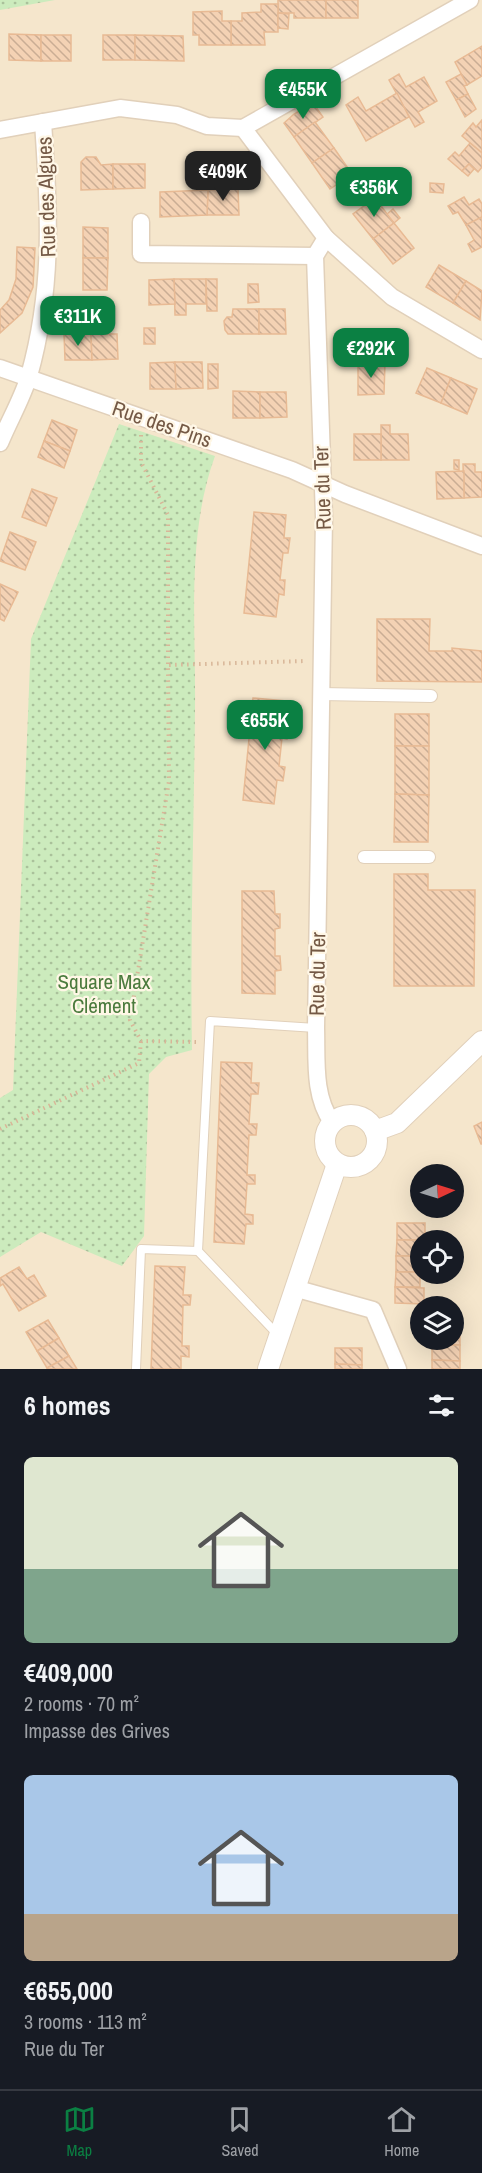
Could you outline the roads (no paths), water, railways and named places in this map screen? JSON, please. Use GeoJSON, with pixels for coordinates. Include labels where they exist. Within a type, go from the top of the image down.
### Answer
{"type":"FeatureCollection","features":[{"type":"Feature","properties":{"kind":"street"},"geometry":{"type":"LineString","coordinates":[[0,130],[120,108],[177,115],[207,126],[243,128],[470,0]]}},
{"type":"Feature","properties":{"kind":"street","name":"Rue des Algues"},"geometry":{"type":"LineString","coordinates":[[0,443],[28,378],[47,292],[50,225],[43,122]]}},
{"type":"Feature","properties":{"kind":"street"},"geometry":{"type":"LineString","coordinates":[[243,128],[326,238],[392,297],[482,350]]}},
{"type":"Feature","properties":{"kind":"street"},"geometry":{"type":"LineString","coordinates":[[141,222],[141,254],[315,256],[326,238]]}},
{"type":"Feature","properties":{"kind":"street","name":"Rue du Ter"},"geometry":{"type":"LineString","coordinates":[[315,256],[323,483],[316,1028],[318,1084],[326,1114],[332,1122]]}},
{"type":"Feature","properties":{"kind":"street","name":"Rue des Pins"},"geometry":{"type":"LineString","coordinates":[[0,368],[323,483],[482,546]]}},
{"type":"Feature","properties":{"kind":"street"},"geometry":{"type":"LineString","coordinates":[[321,694],[431,696]]}},
{"type":"Feature","properties":{"kind":"street"},"geometry":{"type":"LineString","coordinates":[[364,857],[429,857]]}},
{"type":"Feature","properties":{"kind":"street"},"geometry":{"type":"LineString","coordinates":[[375,1131],[397,1123],[482,1041]]}},
{"type":"Feature","properties":{"kind":"street"},"geometry":{"type":"LineString","coordinates":[[347,1115],[364,1118],[375,1131],[376,1147],[368,1161],[353,1167],[337,1164],[331,1159],[324,1144],[327,1129],[332,1122],[347,1115]]}},
{"type":"Feature","properties":{"kind":"street"},"geometry":{"type":"LineString","coordinates":[[268,1369],[337,1164]]}},
{"type":"Feature","properties":{"kind":"street"},"geometry":{"type":"LineString","coordinates":[[294,1288],[372,1310],[398,1369]]}},
{"type":"Feature","properties":{"kind":"lane"},"geometry":{"type":"LineString","coordinates":[[198,1251],[210,1021],[316,1028]]}},
{"type":"Feature","properties":{"kind":"lane"},"geometry":{"type":"LineString","coordinates":[[136,1369],[141,1249],[198,1251],[279,1335]]}},
{"type":"Feature","properties":{"kind":"park label","name":"Square Max Clément"},"geometry":{"type":"Point","coordinates":[104,993]}}]}
